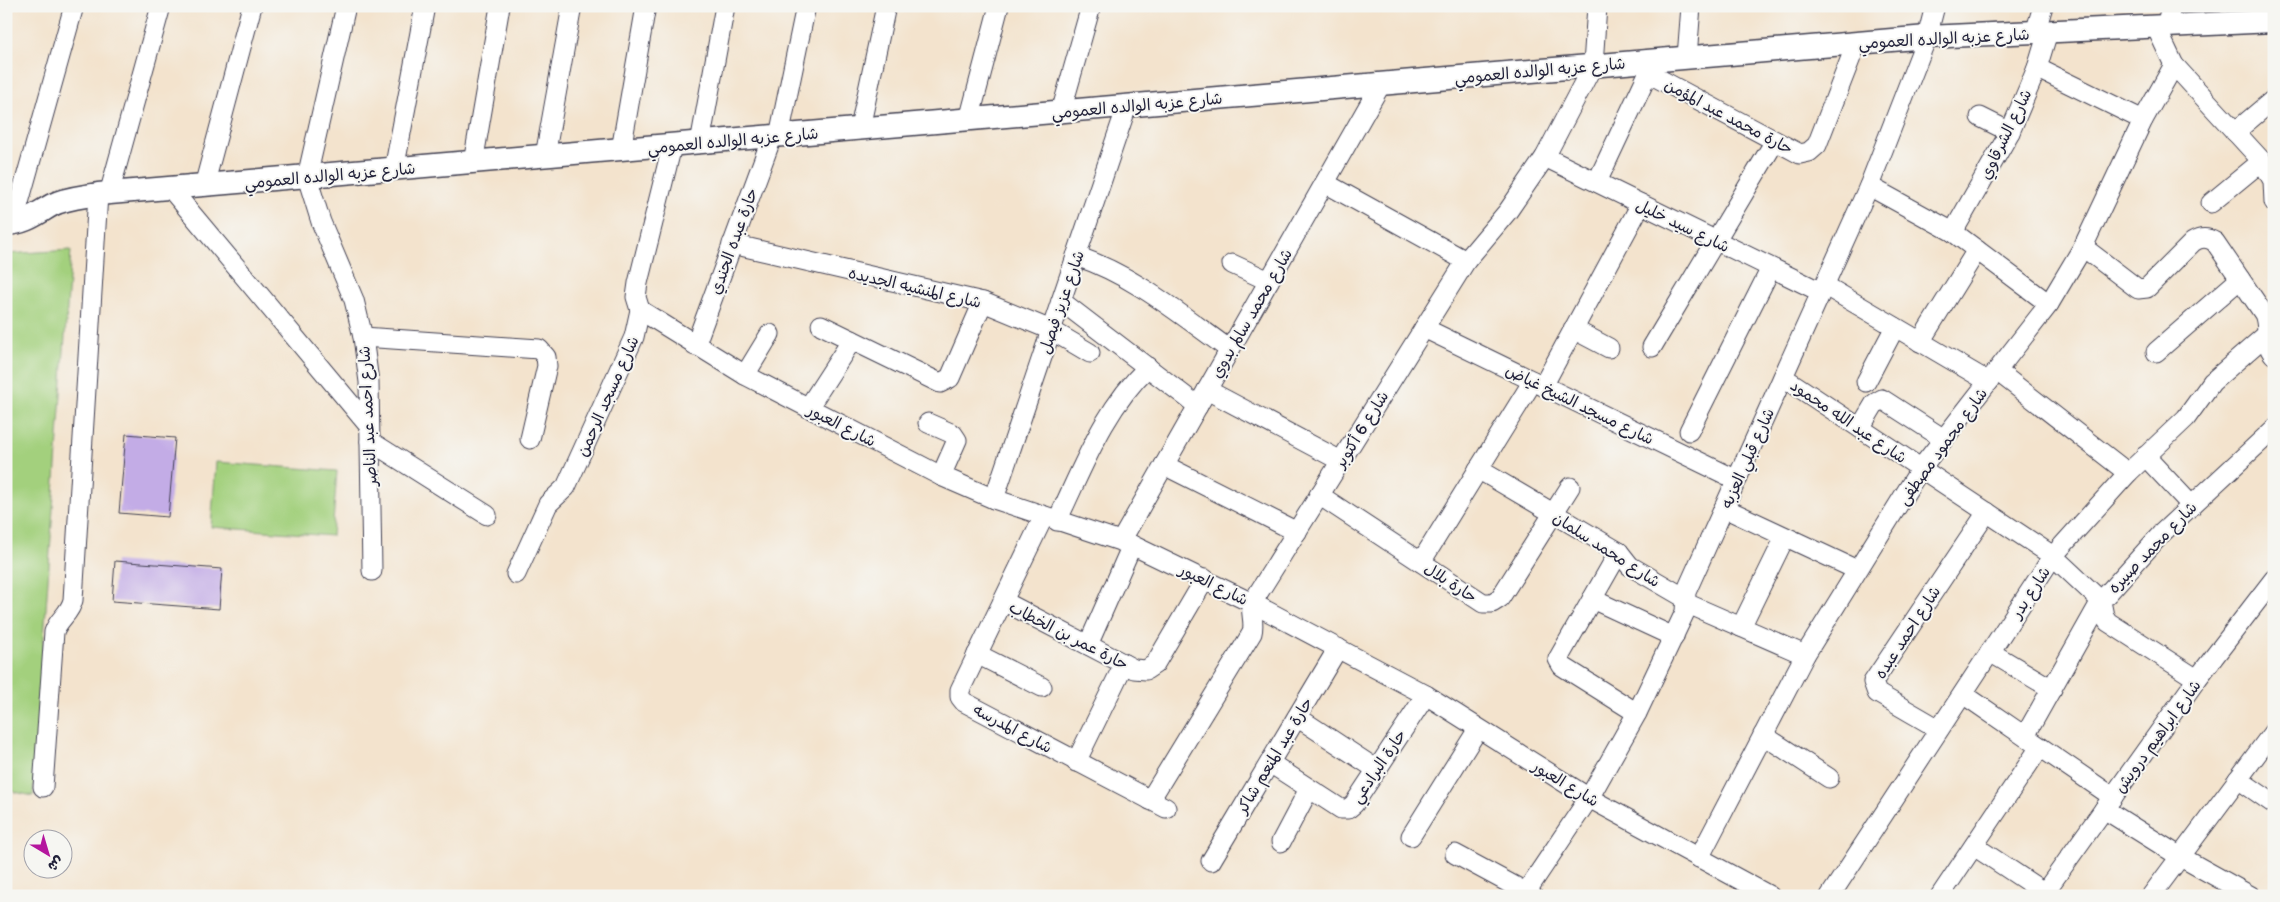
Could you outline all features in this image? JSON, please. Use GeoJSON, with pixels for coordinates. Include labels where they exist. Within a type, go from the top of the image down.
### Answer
{"type":"FeatureCollection","features":[{"type":"Feature","properties":{"kind":"street"},"geometry":{"type":"LineString","coordinates":[[10,224],[74,6]]}},
{"type":"Feature","properties":{"kind":"street"},"geometry":{"type":"LineString","coordinates":[[43,787],[54,632],[59,622],[69,613],[73,600],[103,194],[161,6]]}},
{"type":"Feature","properties":{"kind":"street"},"geometry":{"type":"LineString","coordinates":[[204,186],[252,6]]}},
{"type":"Feature","properties":{"kind":"street"},"geometry":{"type":"LineString","coordinates":[[307,177],[346,6]]}},
{"type":"Feature","properties":{"kind":"street"},"geometry":{"type":"LineString","coordinates":[[394,170],[425,6]]}},
{"type":"Feature","properties":{"kind":"street"},"geometry":{"type":"LineString","coordinates":[[473,163],[500,6]]}},
{"type":"Feature","properties":{"kind":"street"},"geometry":{"type":"LineString","coordinates":[[546,156],[572,6]]}},
{"type":"Feature","properties":{"kind":"street"},"geometry":{"type":"LineString","coordinates":[[621,150],[646,6]]}},
{"type":"Feature","properties":{"kind":"street"},"geometry":{"type":"LineString","coordinates":[[700,143],[725,6]]}},
{"type":"Feature","properties":{"kind":"street","name":"حارة عبده الجندي"},"geometry":{"type":"LineString","coordinates":[[695,346],[732,244],[775,137],[806,6]]}},
{"type":"Feature","properties":{"kind":"street"},"geometry":{"type":"LineString","coordinates":[[860,128],[886,6]]}},
{"type":"Feature","properties":{"kind":"street"},"geometry":{"type":"LineString","coordinates":[[969,120],[999,6]]}},
{"type":"Feature","properties":{"kind":"street"},"geometry":{"type":"LineString","coordinates":[[1062,112],[1091,6]]}},
{"type":"Feature","properties":{"kind":"street"},"geometry":{"type":"LineString","coordinates":[[1593,65],[1597,6]]}},
{"type":"Feature","properties":{"kind":"street"},"geometry":{"type":"LineString","coordinates":[[1686,57],[1691,6]]}},
{"type":"Feature","properties":{"kind":"street","name":"شارع قبلي العزبه"},"geometry":{"type":"LineString","coordinates":[[1530,894],[1589,798],[1637,713],[1674,638],[1685,612],[1686,600],[1724,508],[1869,186],[1927,36],[1935,6]]}},
{"type":"Feature","properties":{"kind":"street","name":"شارع الشرقاوي"},"geometry":{"type":"LineString","coordinates":[[1953,232],[2010,132],[2037,68],[2042,32],[2043,6]]}},
{"type":"Feature","properties":{"kind":"street"},"geometry":{"type":"LineString","coordinates":[[2164,20],[2174,65],[2262,161],[2273,181],[2274,202]]}},
{"type":"Feature","properties":{"kind":"street","name":"شارع عزبه الوالده العمومي"},"geometry":{"type":"LineString","coordinates":[[10,224],[35,217],[52,205],[70,198],[103,194],[1593,65],[1651,67],[1686,57],[1927,36],[2042,32],[2164,20],[2274,21]]}},
{"type":"Feature","properties":{"kind":"street","name":"حارة محمد عبد المؤمن"},"geometry":{"type":"LineString","coordinates":[[1651,67],[1800,154],[1809,152],[1816,145],[1857,42]]}},
{"type":"Feature","properties":{"kind":"street","name":"شارع 6 أكتوبر"},"geometry":{"type":"LineString","coordinates":[[1252,603],[1466,260],[1508,211],[1545,157],[1593,65]]}},
{"type":"Feature","properties":{"kind":"street","name":"شارع محمود مصطفى"},"geometry":{"type":"LineString","coordinates":[[1699,858],[1805,655],[1921,468],[2049,304],[2083,247],[2143,120],[2174,65]]}},
{"type":"Feature","properties":{"kind":"street"},"geometry":{"type":"LineString","coordinates":[[1597,182],[1651,67]]}},
{"type":"Feature","properties":{"kind":"street"},"geometry":{"type":"LineString","coordinates":[[2037,68],[2143,120]]}},
{"type":"Feature","properties":{"kind":"street","name":"شارع محمد سالم بدوي"},"geometry":{"type":"LineString","coordinates":[[1088,645],[1127,543],[1164,465],[1381,84]]}},
{"type":"Feature","properties":{"kind":"street"},"geometry":{"type":"LineString","coordinates":[[2236,132],[2274,99]]}},
{"type":"Feature","properties":{"kind":"street","name":"شارع عزيز فيصل"},"geometry":{"type":"LineString","coordinates":[[994,499],[1127,106]]}},
{"type":"Feature","properties":{"kind":"street"},"geometry":{"type":"LineString","coordinates":[[1980,117],[2010,132]]}},
{"type":"Feature","properties":{"kind":"street"},"geometry":{"type":"LineString","coordinates":[[1652,347],[1775,141]]}},
{"type":"Feature","properties":{"kind":"street","name":"شارع مسجد الرحمن"},"geometry":{"type":"LineString","coordinates":[[516,574],[548,504],[566,487],[634,337],[640,310],[636,297],[638,283],[672,146]]}},
{"type":"Feature","properties":{"kind":"street","name":"شارع سيد خليل"},"geometry":{"type":"LineString","coordinates":[[1545,157],[1771,268],[1823,289],[1920,342],[1993,377],[2128,473]]}},
{"type":"Feature","properties":{"kind":"street"},"geometry":{"type":"LineString","coordinates":[[2211,203],[2262,161]]}},
{"type":"Feature","properties":{"kind":"street","name":"شارع احمد عبد الناصر"},"geometry":{"type":"LineString","coordinates":[[307,177],[321,222],[354,300],[363,337],[369,382],[372,571]]}},
{"type":"Feature","properties":{"kind":"street"},"geometry":{"type":"LineString","coordinates":[[1325,183],[1466,260]]}},
{"type":"Feature","properties":{"kind":"street"},"geometry":{"type":"LineString","coordinates":[[1869,186],[1953,232],[2049,304]]}},
{"type":"Feature","properties":{"kind":"street"},"geometry":{"type":"LineString","coordinates":[[171,189],[370,434],[488,515]]}},
{"type":"Feature","properties":{"kind":"street"},"geometry":{"type":"LineString","coordinates":[[1421,562],[1478,470],[1573,329],[1641,204]]}},
{"type":"Feature","properties":{"kind":"street"},"geometry":{"type":"LineString","coordinates":[[2083,247],[2138,289],[2143,290],[2148,288],[2197,240],[2207,238],[2218,246],[2264,314],[2270,330],[2267,343],[2274,355]]}},
{"type":"Feature","properties":{"kind":"street","name":"شارع المنشيه الجديده"},"geometry":{"type":"LineString","coordinates":[[732,244],[983,302],[1052,330],[1090,353]]}},
{"type":"Feature","properties":{"kind":"street"},"geometry":{"type":"LineString","coordinates":[[1920,342],[1977,250]]}},
{"type":"Feature","properties":{"kind":"street"},"geometry":{"type":"LineString","coordinates":[[1076,256],[1102,264],[1126,277],[1230,350]]}},
{"type":"Feature","properties":{"kind":"street"},"geometry":{"type":"LineString","coordinates":[[1232,264],[1269,281]]}},
{"type":"Feature","properties":{"kind":"street"},"geometry":{"type":"LineString","coordinates":[[1689,431],[1771,268]]}},
{"type":"Feature","properties":{"kind":"street"},"geometry":{"type":"LineString","coordinates":[[2156,352],[2240,279]]}},
{"type":"Feature","properties":{"kind":"street"},"geometry":{"type":"LineString","coordinates":[[821,325],[940,383],[950,378],[983,302]]}},
{"type":"Feature","properties":{"kind":"street"},"geometry":{"type":"LineString","coordinates":[[1061,302],[1148,367],[1202,398],[1341,461]]}},
{"type":"Feature","properties":{"kind":"street","name":"شارع العبور"},"geometry":{"type":"LineString","coordinates":[[640,310],[695,346],[745,375],[941,476],[994,499],[1127,543],[1252,603],[1426,696],[1589,798],[1770,896]]}},
{"type":"Feature","properties":{"kind":"street"},"geometry":{"type":"LineString","coordinates":[[1866,382],[1895,327]]}},
{"type":"Feature","properties":{"kind":"street","name":"شارع مسجد الشيخ غياض"},"geometry":{"type":"LineString","coordinates":[[1424,328],[1737,480]]}},
{"type":"Feature","properties":{"kind":"street"},"geometry":{"type":"LineString","coordinates":[[1573,329],[1608,348]]}},
{"type":"Feature","properties":{"kind":"street","name":"شارع بدر"},"geometry":{"type":"LineString","coordinates":[[1830,896],[2053,556],[2128,473],[2196,406],[2202,392],[2270,330]]}},
{"type":"Feature","properties":{"kind":"street"},"geometry":{"type":"LineString","coordinates":[[745,375],[770,334]]}},
{"type":"Feature","properties":{"kind":"street"},"geometry":{"type":"LineString","coordinates":[[363,337],[539,349],[546,356],[546,366],[530,439]]}},
{"type":"Feature","properties":{"kind":"street"},"geometry":{"type":"LineString","coordinates":[[808,408],[852,340]]}},
{"type":"Feature","properties":{"kind":"street","name":"شارع المدرسه"},"geometry":{"type":"LineString","coordinates":[[1148,367],[1113,406],[1003,601],[960,690],[962,699],[1076,762],[1158,804],[1252,633],[1254,623],[1251,609],[1252,603]]}},
{"type":"Feature","properties":{"kind":"street","name":"شارع عبد الله محمود"},"geometry":{"type":"LineString","coordinates":[[1783,377],[2053,556],[2101,601],[2104,616],[2108,622],[2197,679]]}},
{"type":"Feature","properties":{"kind":"street"},"geometry":{"type":"LineString","coordinates":[[1860,428],[1876,403],[1882,400],[1944,439]]}},
{"type":"Feature","properties":{"kind":"street"},"geometry":{"type":"LineString","coordinates":[[928,423],[953,434],[956,440],[941,476]]}},
{"type":"Feature","properties":{"kind":"street","name":"شارع محمد صبيره"},"geometry":{"type":"LineString","coordinates":[[2025,736],[2101,601],[2140,557],[2274,429]]}},
{"type":"Feature","properties":{"kind":"street"},"geometry":{"type":"LineString","coordinates":[[2145,456],[2192,506]]}},
{"type":"Feature","properties":{"kind":"street"},"geometry":{"type":"LineString","coordinates":[[1164,465],[1297,532]]}},
{"type":"Feature","properties":{"kind":"street","name":"شارع محمد سلمان"},"geometry":{"type":"LineString","coordinates":[[1478,470],[1619,552],[1630,566],[1686,600],[1805,655]]}},
{"type":"Feature","properties":{"kind":"street","name":"حارة بلال"},"geometry":{"type":"LineString","coordinates":[[1320,495],[1483,603],[1492,603],[1500,598],[1570,487]]}},
{"type":"Feature","properties":{"kind":"street"},"geometry":{"type":"LineString","coordinates":[[1724,508],[1857,570]]}},
{"type":"Feature","properties":{"kind":"street","name":"شارع احمد عبده"},"geometry":{"type":"LineString","coordinates":[[1939,730],[1877,693],[1873,682],[1987,512]]}},
{"type":"Feature","properties":{"kind":"street"},"geometry":{"type":"LineString","coordinates":[[1741,627],[1785,537]]}},
{"type":"Feature","properties":{"kind":"street"},"geometry":{"type":"LineString","coordinates":[[1619,552],[1560,653],[1559,661],[1562,666],[1637,713]]}},
{"type":"Feature","properties":{"kind":"street","name":"حارة عمر بن الخطاب"},"geometry":{"type":"LineString","coordinates":[[1003,601],[1124,664],[1140,670],[1151,668],[1155,664],[1205,579]]}},
{"type":"Feature","properties":{"kind":"street","name":"شارع ابراهيم درويش"},"geometry":{"type":"LineString","coordinates":[[2043,894],[2197,679],[2274,579]]}},
{"type":"Feature","properties":{"kind":"street"},"geometry":{"type":"LineString","coordinates":[[1592,599],[1674,638]]}},
{"type":"Feature","properties":{"kind":"street","name":"حارة عبد المنعم شاكر"},"geometry":{"type":"LineString","coordinates":[[1211,861],[1338,648]]}},
{"type":"Feature","properties":{"kind":"street"},"geometry":{"type":"LineString","coordinates":[[1990,652],[2052,689]]}},
{"type":"Feature","properties":{"kind":"street"},"geometry":{"type":"LineString","coordinates":[[977,654],[1042,687]]}},
{"type":"Feature","properties":{"kind":"street"},"geometry":{"type":"LineString","coordinates":[[1076,762],[1124,664]]}},
{"type":"Feature","properties":{"kind":"street"},"geometry":{"type":"LineString","coordinates":[[1963,694],[2040,747],[2179,856],[2251,896]]}},
{"type":"Feature","properties":{"kind":"street","name":"حارة البرادعي"},"geometry":{"type":"LineString","coordinates":[[1270,763],[1341,809],[1348,809],[1426,696]]}},
{"type":"Feature","properties":{"kind":"street"},"geometry":{"type":"LineString","coordinates":[[1297,717],[1376,770]]}},
{"type":"Feature","properties":{"kind":"street"},"geometry":{"type":"LineString","coordinates":[[1411,836],[1478,729]]}},
{"type":"Feature","properties":{"kind":"street"},"geometry":{"type":"LineString","coordinates":[[2151,896],[2274,731]]}},
{"type":"Feature","properties":{"kind":"street"},"geometry":{"type":"LineString","coordinates":[[1763,735],[1829,778]]}},
{"type":"Feature","properties":{"kind":"street"},"geometry":{"type":"LineString","coordinates":[[1940,896],[2040,747]]}},
{"type":"Feature","properties":{"kind":"street"},"geometry":{"type":"LineString","coordinates":[[2238,779],[2274,804]]}},
{"type":"Feature","properties":{"kind":"street"},"geometry":{"type":"LineString","coordinates":[[1281,842],[1310,789]]}},
{"type":"Feature","properties":{"kind":"street"},"geometry":{"type":"LineString","coordinates":[[1974,846],[2043,894]]}},
{"type":"Feature","properties":{"kind":"street"},"geometry":{"type":"LineString","coordinates":[[1455,854],[1530,894]]}},
{"type":"Feature","properties":{"kind":"green space"},"geometry":{"type":"Polygon","coordinates":[[[71,250],[33,796],[6,790],[6,254],[71,250]]]}},
{"type":"Feature","properties":{"kind":"green space"},"geometry":{"type":"Polygon","coordinates":[[[216,462],[337,471],[332,536],[211,527],[216,462]]]}},
{"type":"Feature","properties":{"kind":"building"},"geometry":{"type":"Polygon","coordinates":[[[126,434],[175,438],[168,517],[119,513],[126,434]]]}},
{"type":"Feature","properties":{"kind":"building"},"geometry":{"type":"Polygon","coordinates":[[[115,561],[222,569],[219,609],[112,601],[115,561]]]}}]}
